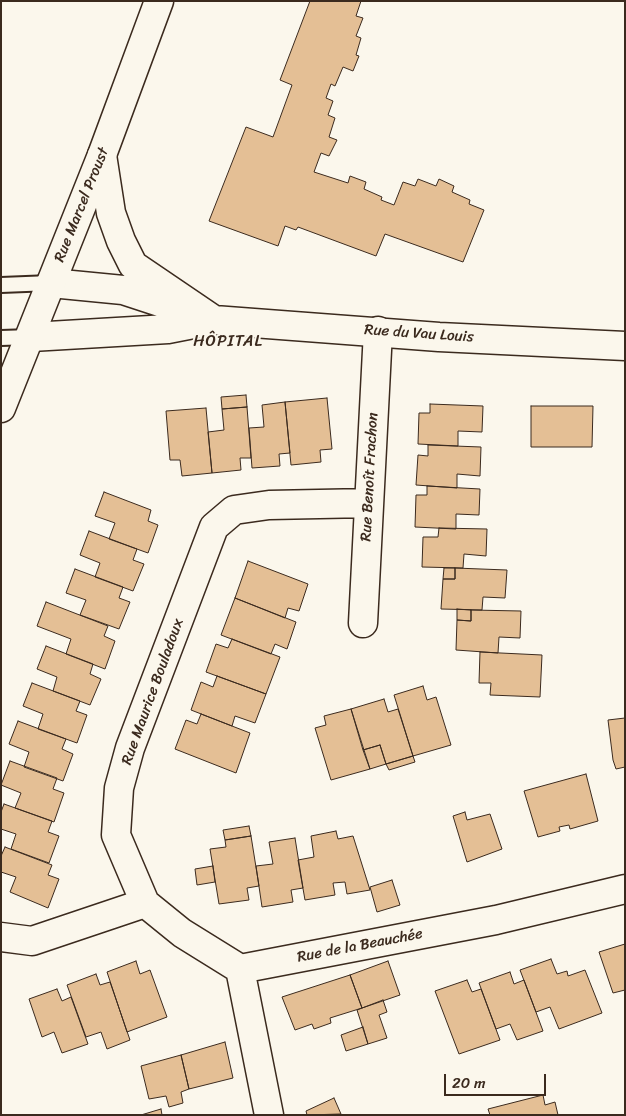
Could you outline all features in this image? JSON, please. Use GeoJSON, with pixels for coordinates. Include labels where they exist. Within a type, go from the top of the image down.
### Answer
{"type":"FeatureCollection","features":[{"type":"Feature","properties":{"kind":"street","name":"Rue Marcel Proust"},"geometry":{"type":"LineString","coordinates":[[1,408],[31,337],[102,155],[159,1]]}},
{"type":"Feature","properties":{"kind":"street"},"geometry":{"type":"LineString","coordinates":[[102,155],[111,213],[121,241],[133,265],[214,320]]}},
{"type":"Feature","properties":{"kind":"street","name":"Rue du Vau Louis"},"geometry":{"type":"LineString","coordinates":[[51,283],[122,290],[214,320],[439,337],[625,346]]}},
{"type":"Feature","properties":{"kind":"street","name":"Rue du Vau Louis"},"geometry":{"type":"LineString","coordinates":[[31,337],[168,329],[214,320]]}},
{"type":"Feature","properties":{"kind":"street","name":"Rue Benoît Frachon"},"geometry":{"type":"LineString","coordinates":[[363,622],[378,331]]}},
{"type":"Feature","properties":{"kind":"street","name":"Rue Maurice Bouladoux"},"geometry":{"type":"LineString","coordinates":[[240,969],[182,933],[145,903],[116,835],[119,788],[130,748],[214,527],[234,510],[269,505],[369,503]]}},
{"type":"Feature","properties":{"kind":"street","name":"Rue de la Beauchée"},"geometry":{"type":"LineString","coordinates":[[240,969],[496,920],[625,889]]}},
{"type":"Feature","properties":{"kind":"street"},"geometry":{"type":"LineString","coordinates":[[1,938],[32,941],[145,903]]}},
{"type":"Feature","properties":{"kind":"street"},"geometry":{"type":"LineString","coordinates":[[240,969],[269,1115]]}},
{"type":"Feature","properties":{"kind":"lane"},"geometry":{"type":"LineString","coordinates":[[1,285],[51,283]]}},
{"type":"Feature","properties":{"kind":"lane"},"geometry":{"type":"LineString","coordinates":[[1,338],[31,337]]}},
{"type":"Feature","properties":{"kind":"building"},"geometry":{"type":"Polygon","coordinates":[[[310,1],[361,1],[356,16],[363,18],[356,36],[361,38],[356,55],[359,56],[353,71],[343,67],[335,86],[331,84],[326,98],[333,101],[328,115],[335,118],[329,137],[337,140],[329,156],[321,153],[314,172],[348,183],[350,176],[366,182],[364,189],[382,197],[381,200],[394,205],[403,182],[415,186],[418,179],[436,186],[439,179],[454,186],[452,192],[470,200],[469,204],[484,210],[463,262],[385,234],[376,256],[298,227],[296,230],[285,226],[278,246],[209,221],[246,127],[273,137],[292,85],[280,80],[310,1]]]}},
{"type":"Feature","properties":{"kind":"building"},"geometry":{"type":"Polygon","coordinates":[[[246,395],[247,407],[222,409],[221,397],[246,395]]]}},
{"type":"Feature","properties":{"kind":"building"},"geometry":{"type":"Polygon","coordinates":[[[327,398],[332,449],[320,450],[321,462],[291,465],[285,402],[327,398]]]}},
{"type":"Feature","properties":{"kind":"building"},"geometry":{"type":"Polygon","coordinates":[[[285,402],[290,453],[279,454],[280,466],[252,468],[249,428],[264,427],[262,405],[285,402]]]}},
{"type":"Feature","properties":{"kind":"building"},"geometry":{"type":"Polygon","coordinates":[[[430,404],[483,406],[482,432],[458,431],[458,446],[418,444],[419,413],[430,413],[430,404]]]}},
{"type":"Feature","properties":{"kind":"building"},"geometry":{"type":"Polygon","coordinates":[[[531,406],[593,406],[592,447],[531,447],[531,406]]]}},
{"type":"Feature","properties":{"kind":"building"},"geometry":{"type":"Polygon","coordinates":[[[247,407],[251,458],[240,458],[241,470],[212,473],[208,432],[224,430],[222,409],[247,407]]]}},
{"type":"Feature","properties":{"kind":"building"},"geometry":{"type":"Polygon","coordinates":[[[206,408],[212,473],[182,476],[180,460],[170,460],[166,411],[206,408]]]}},
{"type":"Feature","properties":{"kind":"building"},"geometry":{"type":"Polygon","coordinates":[[[428,445],[481,447],[480,476],[457,474],[457,488],[416,485],[418,455],[428,456],[428,445]]]}},
{"type":"Feature","properties":{"kind":"building"},"geometry":{"type":"Polygon","coordinates":[[[427,486],[480,489],[479,515],[456,514],[456,529],[415,527],[416,495],[427,495],[427,486]]]}},
{"type":"Feature","properties":{"kind":"building"},"geometry":{"type":"Polygon","coordinates":[[[104,492],[151,510],[148,521],[158,525],[148,553],[109,539],[115,523],[95,516],[104,492]]]}},
{"type":"Feature","properties":{"kind":"building"},"geometry":{"type":"Polygon","coordinates":[[[439,528],[487,529],[486,556],[464,554],[463,568],[422,567],[423,537],[438,537],[439,528]]]}},
{"type":"Feature","properties":{"kind":"building"},"geometry":{"type":"Polygon","coordinates":[[[89,531],[137,549],[133,560],[144,564],[133,591],[95,577],[100,563],[80,555],[89,531]]]}},
{"type":"Feature","properties":{"kind":"building"},"geometry":{"type":"Polygon","coordinates":[[[248,561],[308,584],[299,611],[288,608],[285,618],[235,598],[248,561]]]}},
{"type":"Feature","properties":{"kind":"building"},"geometry":{"type":"Polygon","coordinates":[[[444,568],[455,568],[455,579],[443,579],[444,568]]]}},
{"type":"Feature","properties":{"kind":"building"},"geometry":{"type":"Polygon","coordinates":[[[455,568],[507,570],[505,598],[483,597],[482,610],[441,609],[443,579],[455,579],[455,568]]]}},
{"type":"Feature","properties":{"kind":"building"},"geometry":{"type":"Polygon","coordinates":[[[75,569],[123,587],[119,598],[130,602],[119,629],[80,615],[86,600],[66,593],[75,569]]]}},
{"type":"Feature","properties":{"kind":"building"},"geometry":{"type":"Polygon","coordinates":[[[235,598],[296,622],[287,649],[275,644],[271,654],[221,635],[235,598]]]}},
{"type":"Feature","properties":{"kind":"building"},"geometry":{"type":"Polygon","coordinates":[[[46,602],[108,626],[104,636],[115,641],[105,669],[66,654],[71,639],[37,626],[46,602]]]}},
{"type":"Feature","properties":{"kind":"building"},"geometry":{"type":"Polygon","coordinates":[[[457,609],[471,610],[471,621],[457,620],[457,609]]]}},
{"type":"Feature","properties":{"kind":"building"},"geometry":{"type":"Polygon","coordinates":[[[471,610],[521,611],[520,638],[499,637],[498,653],[456,650],[457,620],[471,621],[471,610]]]}},
{"type":"Feature","properties":{"kind":"building"},"geometry":{"type":"Polygon","coordinates":[[[232,639],[280,657],[266,694],[206,672],[216,644],[228,648],[232,639]]]}},
{"type":"Feature","properties":{"kind":"building"},"geometry":{"type":"Polygon","coordinates":[[[46,646],[93,664],[90,674],[101,679],[90,705],[53,691],[57,677],[37,669],[46,646]]]}},
{"type":"Feature","properties":{"kind":"building"},"geometry":{"type":"Polygon","coordinates":[[[480,652],[542,655],[540,697],[490,695],[491,683],[479,683],[480,652]]]}},
{"type":"Feature","properties":{"kind":"building"},"geometry":{"type":"Polygon","coordinates":[[[217,676],[266,694],[255,723],[235,716],[232,726],[191,710],[201,682],[213,687],[217,676]]]}},
{"type":"Feature","properties":{"kind":"building"},"geometry":{"type":"Polygon","coordinates":[[[32,683],[80,701],[76,711],[87,715],[77,743],[38,729],[43,714],[23,706],[32,683]]]}},
{"type":"Feature","properties":{"kind":"building"},"geometry":{"type":"Polygon","coordinates":[[[423,686],[427,700],[436,697],[451,745],[413,756],[394,695],[423,686]]]}},
{"type":"Feature","properties":{"kind":"building"},"geometry":{"type":"Polygon","coordinates":[[[384,699],[388,712],[398,709],[413,756],[386,764],[380,745],[363,750],[351,709],[384,699]]]}},
{"type":"Feature","properties":{"kind":"building"},"geometry":{"type":"Polygon","coordinates":[[[351,709],[370,769],[331,780],[315,728],[326,725],[324,716],[351,709]]]}},
{"type":"Feature","properties":{"kind":"building"},"geometry":{"type":"Polygon","coordinates":[[[201,714],[250,733],[236,773],[175,749],[186,720],[197,724],[201,714]]]}},
{"type":"Feature","properties":{"kind":"building"},"geometry":{"type":"Polygon","coordinates":[[[625,718],[625,767],[616,769],[613,760],[608,720],[625,718]]]}},
{"type":"Feature","properties":{"kind":"building"},"geometry":{"type":"Polygon","coordinates":[[[18,721],[66,739],[62,749],[73,754],[63,781],[24,767],[29,752],[9,744],[18,721]]]}},
{"type":"Feature","properties":{"kind":"building"},"geometry":{"type":"Polygon","coordinates":[[[380,745],[386,764],[370,769],[363,750],[380,745]]]}},
{"type":"Feature","properties":{"kind":"building"},"geometry":{"type":"Polygon","coordinates":[[[413,756],[415,762],[389,770],[386,764],[413,756]]]}},
{"type":"Feature","properties":{"kind":"building"},"geometry":{"type":"Polygon","coordinates":[[[10,761],[57,778],[53,789],[64,793],[54,822],[15,808],[21,793],[1,785],[10,761]]]}},
{"type":"Feature","properties":{"kind":"building"},"geometry":{"type":"Polygon","coordinates":[[[586,774],[598,821],[570,829],[569,825],[559,827],[560,831],[538,837],[524,791],[586,774]]]}},
{"type":"Feature","properties":{"kind":"building"},"geometry":{"type":"Polygon","coordinates":[[[4,804],[52,821],[48,832],[59,836],[49,863],[11,849],[16,834],[1,829],[1,812],[4,804]]]}},
{"type":"Feature","properties":{"kind":"building"},"geometry":{"type":"Polygon","coordinates":[[[465,812],[467,820],[490,814],[502,849],[467,862],[453,816],[465,812]]]}},
{"type":"Feature","properties":{"kind":"building"},"geometry":{"type":"Polygon","coordinates":[[[249,826],[251,836],[225,840],[223,830],[249,826]]]}},
{"type":"Feature","properties":{"kind":"building"},"geometry":{"type":"Polygon","coordinates":[[[336,831],[338,839],[353,836],[370,890],[347,894],[345,882],[333,883],[335,895],[305,900],[298,860],[314,857],[311,836],[336,831]]]}},
{"type":"Feature","properties":{"kind":"building"},"geometry":{"type":"Polygon","coordinates":[[[251,836],[259,886],[247,888],[249,900],[219,904],[210,849],[226,847],[225,840],[251,836]]]}},
{"type":"Feature","properties":{"kind":"building"},"geometry":{"type":"Polygon","coordinates":[[[295,838],[303,888],[291,890],[293,902],[262,907],[256,866],[273,864],[269,842],[295,838]]]}},
{"type":"Feature","properties":{"kind":"building"},"geometry":{"type":"Polygon","coordinates":[[[5,847],[52,865],[48,875],[59,879],[48,908],[10,892],[16,877],[1,872],[1,856],[5,847]]]}},
{"type":"Feature","properties":{"kind":"building"},"geometry":{"type":"Polygon","coordinates":[[[213,866],[215,882],[197,885],[195,869],[213,866]]]}},
{"type":"Feature","properties":{"kind":"building"},"geometry":{"type":"Polygon","coordinates":[[[392,880],[400,905],[377,912],[370,887],[392,880]]]}},
{"type":"Feature","properties":{"kind":"building"},"geometry":{"type":"Polygon","coordinates":[[[625,944],[625,990],[613,993],[599,952],[625,944]]]}},
{"type":"Feature","properties":{"kind":"building"},"geometry":{"type":"Polygon","coordinates":[[[551,959],[557,974],[567,971],[568,976],[585,970],[602,1013],[559,1029],[550,1007],[536,1012],[520,970],[551,959]]]}},
{"type":"Feature","properties":{"kind":"building"},"geometry":{"type":"Polygon","coordinates":[[[136,961],[140,974],[150,970],[167,1017],[127,1032],[107,972],[136,961]]]}},
{"type":"Feature","properties":{"kind":"building"},"geometry":{"type":"Polygon","coordinates":[[[388,961],[400,995],[362,1008],[350,975],[388,961]]]}},
{"type":"Feature","properties":{"kind":"building"},"geometry":{"type":"Polygon","coordinates":[[[510,972],[514,984],[524,980],[543,1031],[517,1040],[510,1024],[496,1029],[479,983],[510,972]]]}},
{"type":"Feature","properties":{"kind":"building"},"geometry":{"type":"Polygon","coordinates":[[[96,974],[100,985],[110,982],[130,1040],[107,1049],[101,1032],[86,1037],[67,985],[96,974]]]}},
{"type":"Feature","properties":{"kind":"building"},"geometry":{"type":"Polygon","coordinates":[[[350,975],[362,1008],[330,1018],[331,1023],[314,1029],[312,1024],[295,1030],[282,997],[350,975]]]}},
{"type":"Feature","properties":{"kind":"building"},"geometry":{"type":"Polygon","coordinates":[[[467,980],[472,992],[481,989],[500,1040],[459,1054],[435,991],[467,980]]]}},
{"type":"Feature","properties":{"kind":"building"},"geometry":{"type":"Polygon","coordinates":[[[57,989],[62,1001],[71,997],[88,1044],[62,1053],[54,1032],[42,1037],[29,999],[57,989]]]}},
{"type":"Feature","properties":{"kind":"building"},"geometry":{"type":"Polygon","coordinates":[[[383,1000],[387,1012],[379,1015],[387,1038],[368,1044],[357,1010],[383,1000]]]}},
{"type":"Feature","properties":{"kind":"building"},"geometry":{"type":"Polygon","coordinates":[[[363,1027],[368,1044],[346,1051],[341,1035],[363,1027]]]}},
{"type":"Feature","properties":{"kind":"building"},"geometry":{"type":"Polygon","coordinates":[[[225,1042],[233,1078],[189,1089],[181,1055],[225,1042]]]}},
{"type":"Feature","properties":{"kind":"building"},"geometry":{"type":"Polygon","coordinates":[[[181,1055],[189,1089],[181,1092],[183,1103],[169,1107],[166,1096],[149,1099],[141,1066],[181,1055]]]}},
{"type":"Feature","properties":{"kind":"building"},"geometry":{"type":"Polygon","coordinates":[[[543,1095],[545,1105],[555,1102],[558,1115],[490,1115],[488,1109],[543,1095]]]}},
{"type":"Feature","properties":{"kind":"building"},"geometry":{"type":"Polygon","coordinates":[[[334,1098],[341,1114],[307,1115],[306,1111],[334,1098]]]}},
{"type":"Feature","properties":{"kind":"building"},"geometry":{"type":"Polygon","coordinates":[[[161,1109],[162,1115],[141,1115],[161,1109]]]}},
{"type":"Feature","properties":{"kind":"district","name":"HÔPITAL"},"geometry":{"type":"Point","coordinates":[228,342]}}]}
